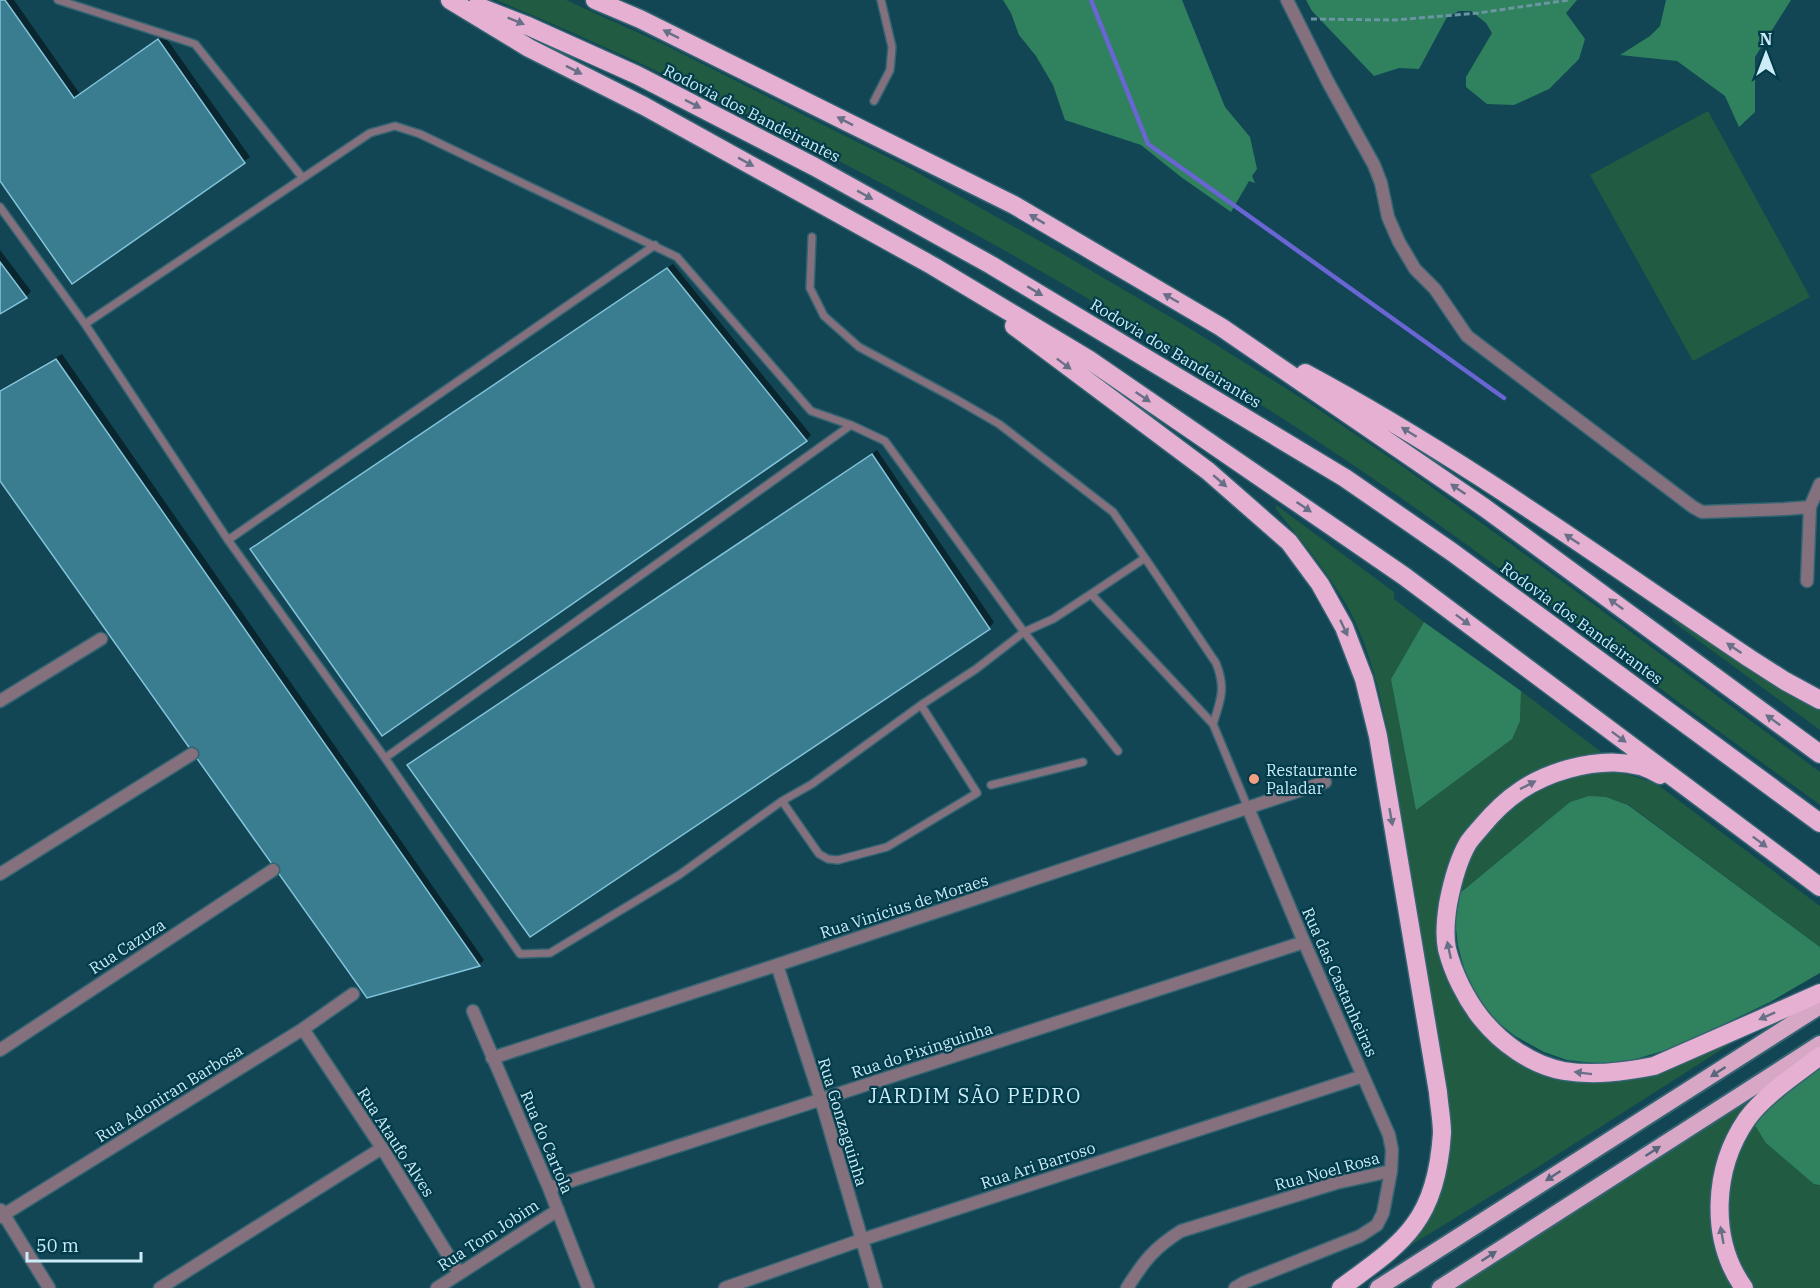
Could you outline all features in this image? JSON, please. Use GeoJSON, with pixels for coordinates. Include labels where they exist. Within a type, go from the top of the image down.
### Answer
{"type":"FeatureCollection","features":[{"type":"Feature","properties":{"kind":"highway"},"geometry":{"type":"LineString","coordinates":[[450,0],[529,48],[644,106],[933,266],[1088,359],[1404,576],[1820,887]]}},
{"type":"Feature","properties":{"kind":"highway","name":"Rodovia dos Bandeirantes"},"geometry":{"type":"LineString","coordinates":[[462,0],[528,26],[637,75],[815,167],[991,266],[1345,478],[1452,552],[1820,823]]}},
{"type":"Feature","properties":{"kind":"highway","name":"Rodovia dos Bandeirantes"},"geometry":{"type":"LineString","coordinates":[[595,0],[640,19],[1014,206],[1221,327],[1485,508],[1820,754]]}},
{"type":"Feature","properties":{"kind":"highway"},"geometry":{"type":"LineString","coordinates":[[933,266],[1208,471],[1289,542],[1320,584],[1344,627],[1364,679],[1378,736],[1438,1092],[1442,1131],[1438,1163],[1429,1197],[1415,1224],[1397,1243],[1341,1288]]}},
{"type":"Feature","properties":{"kind":"highway"},"geometry":{"type":"LineString","coordinates":[[1221,327],[1379,413],[1477,475],[1749,658],[1820,700]]}},
{"type":"Feature","properties":{"kind":"highway"},"geometry":{"type":"LineString","coordinates":[[1713,806],[1651,769],[1603,762],[1549,774],[1518,790],[1490,816],[1468,843],[1452,879],[1447,913],[1447,948],[1456,975],[1472,1006],[1491,1031],[1515,1050],[1538,1063],[1554,1068],[1594,1074],[1654,1066],[1820,993]]}},
{"type":"Feature","properties":{"kind":"highway"},"geometry":{"type":"LineString","coordinates":[[1378,1288],[1820,1006]]}},
{"type":"Feature","properties":{"kind":"highway"},"geometry":{"type":"LineString","coordinates":[[1440,1288],[1820,1044]]}},
{"type":"Feature","properties":{"kind":"highway"},"geometry":{"type":"LineString","coordinates":[[1744,1288],[1724,1248],[1719,1216],[1722,1180],[1731,1147],[1748,1118],[1776,1089],[1820,1056]]}},
{"type":"Feature","properties":{"kind":"street"},"geometry":{"type":"LineString","coordinates":[[1287,0],[1328,82],[1374,165],[1381,183],[1388,217],[1399,242],[1415,270],[1435,289],[1467,336],[1702,512],[1810,507]]}},
{"type":"Feature","properties":{"kind":"street"},"geometry":{"type":"LineString","coordinates":[[1807,581],[1810,507],[1820,484]]}},
{"type":"Feature","properties":{"kind":"street"},"geometry":{"type":"LineString","coordinates":[[0,701],[100,639]]}},
{"type":"Feature","properties":{"kind":"street"},"geometry":{"type":"LineString","coordinates":[[0,690],[15,692]]}},
{"type":"Feature","properties":{"kind":"street"},"geometry":{"type":"LineString","coordinates":[[0,874],[192,754]]}},
{"type":"Feature","properties":{"kind":"street","name":"Rua Vinícius de Moraes"},"geometry":{"type":"LineString","coordinates":[[492,1058],[1325,782]]}},
{"type":"Feature","properties":{"kind":"street","name":"Rua das Castanheiras"},"geometry":{"type":"LineString","coordinates":[[1248,808],[1389,1136],[1392,1150],[1391,1171]]}},
{"type":"Feature","properties":{"kind":"street","name":"Rua Cazuza"},"geometry":{"type":"LineString","coordinates":[[0,1050],[273,870]]}},
{"type":"Feature","properties":{"kind":"street","name":"Rua do Pixinguinha"},"geometry":{"type":"LineString","coordinates":[[549,1188],[1304,942]]}},
{"type":"Feature","properties":{"kind":"street","name":"Rua Gonzaguinha"},"geometry":{"type":"LineString","coordinates":[[777,965],[821,1100],[876,1288]]}},
{"type":"Feature","properties":{"kind":"street","name":"Rua Adoniran Barbosa"},"geometry":{"type":"LineString","coordinates":[[1,1213],[303,1029],[353,994]]}},
{"type":"Feature","properties":{"kind":"street","name":"Rua do Cartola"},"geometry":{"type":"LineString","coordinates":[[473,1011],[549,1188],[588,1288]]}},
{"type":"Feature","properties":{"kind":"street","name":"Rua Ataufo Alves"},"geometry":{"type":"LineString","coordinates":[[303,1029],[382,1148],[459,1273]]}},
{"type":"Feature","properties":{"kind":"street","name":"Rua Ari Barroso"},"geometry":{"type":"LineString","coordinates":[[725,1288],[861,1240],[1363,1076]]}},
{"type":"Feature","properties":{"kind":"street"},"geometry":{"type":"LineString","coordinates":[[159,1288],[382,1148]]}},
{"type":"Feature","properties":{"kind":"street","name":"Rua Noel Rosa"},"geometry":{"type":"LineString","coordinates":[[1127,1288],[1146,1259],[1162,1243],[1182,1231],[1336,1183],[1391,1171],[1383,1213],[1377,1225],[1360,1236],[1235,1288]]}},
{"type":"Feature","properties":{"kind":"street","name":"Rua Tom Jobim"},"geometry":{"type":"LineString","coordinates":[[437,1288],[558,1210]]}},
{"type":"Feature","properties":{"kind":"street"},"geometry":{"type":"LineString","coordinates":[[1,1213],[49,1288]]}},
{"type":"Feature","properties":{"kind":"lane"},"geometry":{"type":"LineString","coordinates":[[58,0],[195,44],[302,177]]}},
{"type":"Feature","properties":{"kind":"lane"},"geometry":{"type":"LineString","coordinates":[[874,101],[890,70],[892,47],[881,0]]}},
{"type":"Feature","properties":{"kind":"lane"},"geometry":{"type":"LineString","coordinates":[[85,324],[370,133],[395,126],[420,134],[677,257],[811,411],[851,425],[885,441],[1024,632],[1118,751]]}},
{"type":"Feature","properties":{"kind":"lane"},"geometry":{"type":"LineString","coordinates":[[0,207],[85,324],[228,540],[385,758],[520,954],[550,953],[679,875],[782,801],[812,784],[921,705],[976,669],[1024,632],[1053,619],[1145,558]]}},
{"type":"Feature","properties":{"kind":"lane"},"geometry":{"type":"LineString","coordinates":[[812,237],[810,288],[824,316],[859,347],[999,424],[1113,512],[1216,663],[1222,678],[1221,698],[1213,724]]}},
{"type":"Feature","properties":{"kind":"lane"},"geometry":{"type":"LineString","coordinates":[[228,540],[655,245]]}},
{"type":"Feature","properties":{"kind":"lane"},"geometry":{"type":"LineString","coordinates":[[385,758],[851,425]]}},
{"type":"Feature","properties":{"kind":"lane"},"geometry":{"type":"LineString","coordinates":[[1091,594],[1213,724],[1248,808]]}},
{"type":"Feature","properties":{"kind":"lane"},"geometry":{"type":"LineString","coordinates":[[782,801],[819,854],[828,859],[838,860],[887,848],[977,793],[921,705]]}},
{"type":"Feature","properties":{"kind":"lane"},"geometry":{"type":"LineString","coordinates":[[991,785],[1083,762]]}},
{"type":"Feature","properties":{"kind":"path"},"geometry":{"type":"LineString","coordinates":[[1297,19],[1395,20],[1478,13],[1569,0]]}},
{"type":"Feature","properties":{"kind":"green space"},"geometry":{"type":"Polygon","coordinates":[[[496,0],[566,0],[663,44],[909,168],[1189,328],[1306,401],[1402,466],[1820,772],[1820,805],[1433,521],[1337,454],[1170,348],[1051,277],[870,177],[654,70],[496,0]]]}},
{"type":"Feature","properties":{"kind":"green space"},"geometry":{"type":"Polygon","coordinates":[[[1003,0],[1182,0],[1225,107],[1250,137],[1257,169],[1252,176],[1255,183],[1249,181],[1231,212],[1141,145],[1065,120],[1053,85],[1036,56],[1019,35],[1011,13],[1003,0]]]}},
{"type":"Feature","properties":{"kind":"green space"},"geometry":{"type":"Polygon","coordinates":[[[1306,0],[1577,0],[1566,13],[1585,39],[1579,59],[1549,89],[1514,105],[1487,104],[1466,87],[1466,77],[1492,33],[1486,23],[1471,11],[1459,11],[1447,17],[1419,69],[1399,68],[1374,76],[1312,11],[1306,0]]]}},
{"type":"Feature","properties":{"kind":"green space"},"geometry":{"type":"Polygon","coordinates":[[[1666,0],[1791,0],[1755,57],[1755,112],[1739,127],[1725,96],[1677,61],[1620,55],[1650,36],[1660,26],[1666,0]]]}},
{"type":"Feature","properties":{"kind":"green space"},"geometry":{"type":"Polygon","coordinates":[[[1708,111],[1810,297],[1693,361],[1590,175],[1708,111]]]}},
{"type":"Feature","properties":{"kind":"green space"},"geometry":{"type":"Polygon","coordinates":[[[1276,505],[1394,592],[1394,599],[1424,622],[1391,679],[1520,721],[1521,691],[1605,755],[1569,759],[1540,769],[1512,787],[1456,847],[1445,874],[1438,905],[1437,930],[1447,976],[1456,997],[1469,1017],[1550,1076],[1580,1082],[1610,1083],[1637,1078],[1738,1039],[1411,1245],[1407,1243],[1421,1226],[1444,1077],[1386,724],[1371,664],[1347,606],[1331,580],[1276,509],[1276,505]]]}},
{"type":"Feature","properties":{"kind":"green space"},"geometry":{"type":"Polygon","coordinates":[[[1674,616],[1820,707],[1820,730],[1672,621],[1674,616]]]}},
{"type":"Feature","properties":{"kind":"green space"},"geometry":{"type":"Polygon","coordinates":[[[1424,622],[1521,691],[1520,721],[1512,739],[1416,810],[1391,679],[1424,622]]]}},
{"type":"Feature","properties":{"kind":"green space"},"geometry":{"type":"Polygon","coordinates":[[[1588,770],[1624,774],[1658,785],[1820,906],[1820,947],[1629,805],[1606,797],[1570,802],[1460,893],[1475,849],[1507,811],[1545,787],[1588,770]]]}},
{"type":"Feature","properties":{"kind":"green space"},"geometry":{"type":"Polygon","coordinates":[[[1589,796],[1606,797],[1628,805],[1820,947],[1820,973],[1770,1002],[1676,1047],[1619,1064],[1567,1060],[1544,1052],[1515,1036],[1491,1017],[1476,995],[1464,968],[1458,946],[1455,920],[1460,893],[1570,802],[1589,796]]]}},
{"type":"Feature","properties":{"kind":"green space"},"geometry":{"type":"Polygon","coordinates":[[[1820,1066],[1820,1288],[1753,1288],[1737,1259],[1727,1228],[1726,1199],[1740,1147],[1754,1124],[1772,1105],[1820,1066]]]}},
{"type":"Feature","properties":{"kind":"green space"},"geometry":{"type":"Polygon","coordinates":[[[1820,1066],[1820,1185],[1814,1184],[1766,1143],[1754,1124],[1772,1105],[1820,1066]]]}},
{"type":"Feature","properties":{"kind":"green space"},"geometry":{"type":"Polygon","coordinates":[[[1760,1092],[1743,1112],[1724,1144],[1716,1164],[1712,1185],[1710,1207],[1712,1228],[1724,1269],[1735,1288],[1451,1288],[1760,1092]]]}},
{"type":"Feature","properties":{"kind":"building"},"geometry":{"type":"Polygon","coordinates":[[[0,0],[5,0],[74,98],[158,39],[245,163],[72,284],[0,181],[0,0]]]}},
{"type":"Feature","properties":{"kind":"building"},"geometry":{"type":"Polygon","coordinates":[[[0,262],[27,298],[0,314],[0,262]]]}},
{"type":"Feature","properties":{"kind":"building"},"geometry":{"type":"Polygon","coordinates":[[[667,268],[807,441],[382,736],[250,549],[667,268]]]}},
{"type":"Feature","properties":{"kind":"building"},"geometry":{"type":"Polygon","coordinates":[[[56,359],[480,966],[367,998],[0,481],[0,391],[56,359]]]}},
{"type":"Feature","properties":{"kind":"building"},"geometry":{"type":"Polygon","coordinates":[[[872,454],[990,629],[530,937],[407,765],[872,454]]]}},
{"type":"Feature","properties":{"kind":"waterway"},"geometry":{"type":"LineString","coordinates":[[1091,0],[1148,144],[1504,398]]}},
{"type":"Feature","properties":{"kind":"place","name":"Restaurante Paladar"},"geometry":{"type":"Point","coordinates":[1254,779]}},
{"type":"Feature","properties":{"kind":"district","name":"JARDIM SÃO PEDRO"},"geometry":{"type":"Point","coordinates":[975,1096]}}]}
